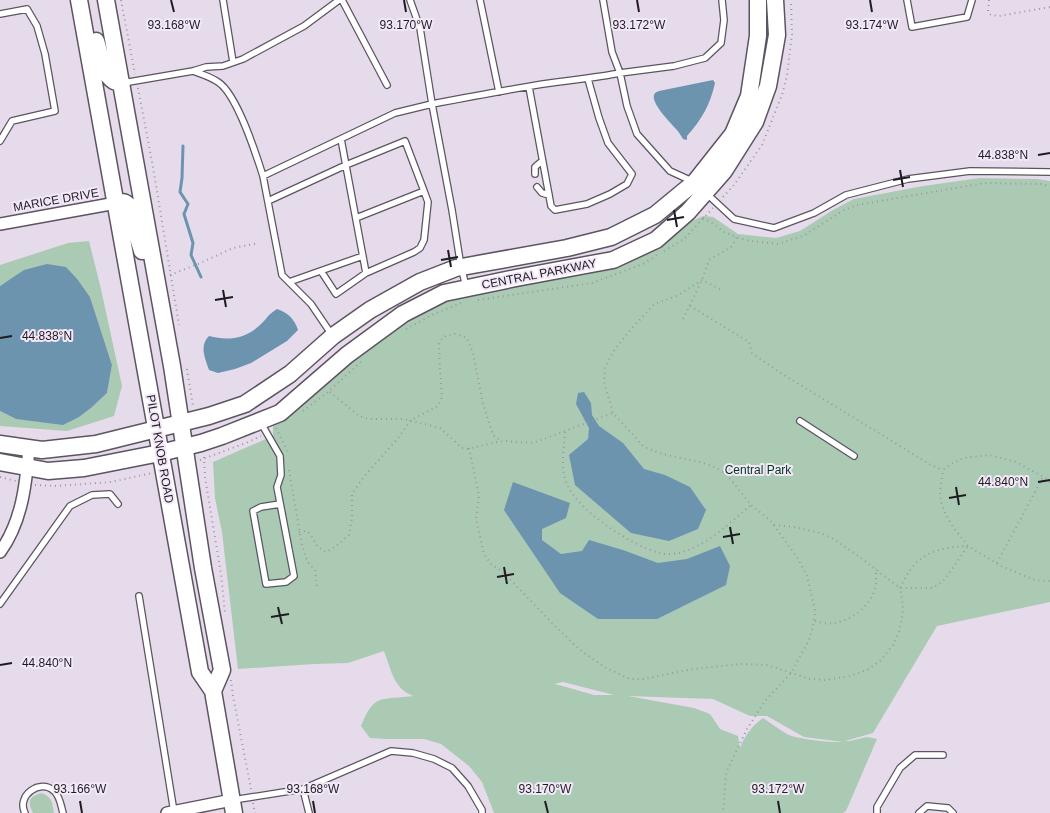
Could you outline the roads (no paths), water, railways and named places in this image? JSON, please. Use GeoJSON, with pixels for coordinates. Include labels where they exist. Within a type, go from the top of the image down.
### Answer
{"type":"FeatureCollection","features":[{"type":"Feature","properties":{"kind":"street","name":"PILOT KNOB ROAD"},"geometry":{"type":"LineString","coordinates":[[79,0],[200,672],[213,691],[233,807]]}},
{"type":"Feature","properties":{"kind":"street"},"geometry":{"type":"LineString","coordinates":[[87,0],[92,29],[104,69],[113,81],[129,82]]}},
{"type":"Feature","properties":{"kind":"street","name":"PILOT KNOB ROAD"},"geometry":{"type":"LineString","coordinates":[[106,0],[129,82],[158,290],[172,366],[203,568],[222,670],[213,691]]}},
{"type":"Feature","properties":{"kind":"street","name":"CENTRAL PARKWAY"},"geometry":{"type":"LineString","coordinates":[[0,462],[48,471],[84,468],[160,453],[222,436],[280,413],[346,355],[402,314],[444,293],[613,260],[656,240],[688,212],[700,187],[733,134],[749,96],[758,36],[758,0]]}},
{"type":"Feature","properties":{"kind":"street","name":"CENTRAL PARKWAY"},"geometry":{"type":"LineString","coordinates":[[0,444],[42,450],[96,444],[209,416],[245,404],[290,374],[333,336],[370,310],[420,282],[461,267],[567,248],[611,237],[655,216],[724,171],[755,122],[768,86],[777,35],[775,0]]}},
{"type":"Feature","properties":{"kind":"street","name":"PILOT KNOB ROAD"},"geometry":{"type":"LineString","coordinates":[[116,203],[122,202],[128,205],[144,256],[158,290]]}},
{"type":"Feature","properties":{"kind":"street","name":"MARICE DRIVE"},"geometry":{"type":"LineString","coordinates":[[0,224],[116,203]]}},
{"type":"Feature","properties":{"kind":"street"},"geometry":{"type":"LineString","coordinates":[[0,552],[20,512],[29,448]]}},
{"type":"Feature","properties":{"kind":"street"},"geometry":{"type":"LineString","coordinates":[[170,812],[233,807]]}},
{"type":"Feature","properties":{"kind":"lane"},"geometry":{"type":"LineString","coordinates":[[223,0],[233,62]]}},
{"type":"Feature","properties":{"kind":"lane"},"geometry":{"type":"LineString","coordinates":[[129,82],[206,67],[223,66],[243,59],[304,26],[341,0],[387,85]]}},
{"type":"Feature","properties":{"kind":"lane"},"geometry":{"type":"LineString","coordinates":[[410,0],[420,28],[466,288]]}},
{"type":"Feature","properties":{"kind":"lane"},"geometry":{"type":"LineString","coordinates":[[480,0],[499,92]]}},
{"type":"Feature","properties":{"kind":"lane"},"geometry":{"type":"LineString","coordinates":[[604,0],[612,52],[620,73],[627,106],[637,134],[670,171],[700,187],[734,219],[774,228],[814,213],[846,195],[908,179],[970,171],[1050,172]]}},
{"type":"Feature","properties":{"kind":"lane"},"geometry":{"type":"LineString","coordinates":[[263,176],[394,113],[499,92],[674,66],[704,58],[721,43],[724,20],[722,0]]}},
{"type":"Feature","properties":{"kind":"lane"},"geometry":{"type":"LineString","coordinates":[[907,0],[912,27],[967,17],[972,0]]}},
{"type":"Feature","properties":{"kind":"lane"},"geometry":{"type":"LineString","coordinates":[[0,14],[27,9],[37,26],[45,54],[55,111],[12,121],[0,141]]}},
{"type":"Feature","properties":{"kind":"lane"},"geometry":{"type":"LineString","coordinates":[[193,71],[219,82],[230,94],[252,143],[263,176],[282,275],[311,304],[333,336]]}},
{"type":"Feature","properties":{"kind":"lane"},"geometry":{"type":"LineString","coordinates":[[529,87],[551,206],[555,210],[587,204],[610,194],[627,184],[632,174],[608,143],[598,118],[588,79]]}},
{"type":"Feature","properties":{"kind":"lane"},"geometry":{"type":"LineString","coordinates":[[341,139],[366,272]]}},
{"type":"Feature","properties":{"kind":"lane"},"geometry":{"type":"LineString","coordinates":[[268,201],[346,165],[405,141],[428,202],[424,240],[420,248],[366,272],[336,294],[321,271]]}},
{"type":"Feature","properties":{"kind":"lane"},"geometry":{"type":"LineString","coordinates":[[535,174],[535,167],[542,161]]}},
{"type":"Feature","properties":{"kind":"lane"},"geometry":{"type":"LineString","coordinates":[[537,188],[542,193],[549,195]]}},
{"type":"Feature","properties":{"kind":"lane"},"geometry":{"type":"LineString","coordinates":[[356,218],[424,191]]}},
{"type":"Feature","properties":{"kind":"lane"},"geometry":{"type":"LineString","coordinates":[[289,282],[363,256]]}},
{"type":"Feature","properties":{"kind":"lane"},"geometry":{"type":"LineString","coordinates":[[260,421],[280,456],[281,475],[277,487],[294,576],[286,582],[266,584],[253,511],[261,507],[280,504]]}},
{"type":"Feature","properties":{"kind":"lane"},"geometry":{"type":"LineString","coordinates":[[800,421],[854,456]]}},
{"type":"Feature","properties":{"kind":"lane"},"geometry":{"type":"LineString","coordinates":[[0,604],[70,506],[92,495],[110,494],[118,504]]}},
{"type":"Feature","properties":{"kind":"lane"},"geometry":{"type":"LineString","coordinates":[[139,596],[170,812]]}},
{"type":"Feature","properties":{"kind":"lane"},"geometry":{"type":"LineString","coordinates":[[233,807],[303,788],[391,751],[414,753],[434,759],[452,768],[468,786],[482,813]]}},
{"type":"Feature","properties":{"kind":"lane"},"geometry":{"type":"LineString","coordinates":[[877,813],[877,807],[900,768],[914,755],[943,756]]}},
{"type":"Feature","properties":{"kind":"lane"},"geometry":{"type":"LineString","coordinates":[[25,813],[23,809],[24,797],[30,790],[45,787],[55,791],[63,813]]}},
{"type":"Feature","properties":{"kind":"lane"},"geometry":{"type":"LineString","coordinates":[[303,788],[308,813]]}},
{"type":"Feature","properties":{"kind":"lane"},"geometry":{"type":"LineString","coordinates":[[920,813],[927,806],[948,808],[953,813]]}},
{"type":"Feature","properties":{"kind":"water"},"geometry":{"type":"Polygon","coordinates":[[[713,80],[715,83],[713,91],[705,111],[687,136],[687,140],[683,139],[659,109],[654,98],[655,94],[659,91],[713,80]]]}},
{"type":"Feature","properties":{"kind":"water"},"geometry":{"type":"Polygon","coordinates":[[[47,264],[66,267],[90,297],[112,365],[107,393],[79,417],[63,425],[16,419],[0,411],[0,286],[24,270],[47,264]]]}},
{"type":"Feature","properties":{"kind":"water"},"geometry":{"type":"Polygon","coordinates":[[[277,309],[290,316],[298,330],[287,341],[251,363],[235,369],[218,373],[209,370],[204,344],[209,336],[236,338],[242,336],[254,330],[277,309]]]}},
{"type":"Feature","properties":{"kind":"water"},"geometry":{"type":"Polygon","coordinates":[[[584,392],[591,403],[592,415],[599,426],[623,443],[644,469],[665,475],[690,487],[706,510],[698,529],[669,541],[631,533],[575,485],[569,455],[588,439],[589,428],[576,404],[578,393],[584,392]]]}},
{"type":"Feature","properties":{"kind":"water"},"geometry":{"type":"Polygon","coordinates":[[[513,482],[570,503],[566,518],[542,529],[542,540],[561,554],[582,551],[589,540],[658,563],[687,559],[720,546],[730,566],[726,585],[657,619],[598,619],[560,593],[504,510],[513,482]]]}},
{"type":"Feature","properties":{"kind":"waterway"},"geometry":{"type":"LineString","coordinates":[[183,146],[180,192],[188,204],[184,214],[193,243],[191,255],[201,277]]}},
{"type":"Feature","properties":{"kind":"park label","name":"Central Park"},"geometry":{"type":"Point","coordinates":[758,470]}}]}
